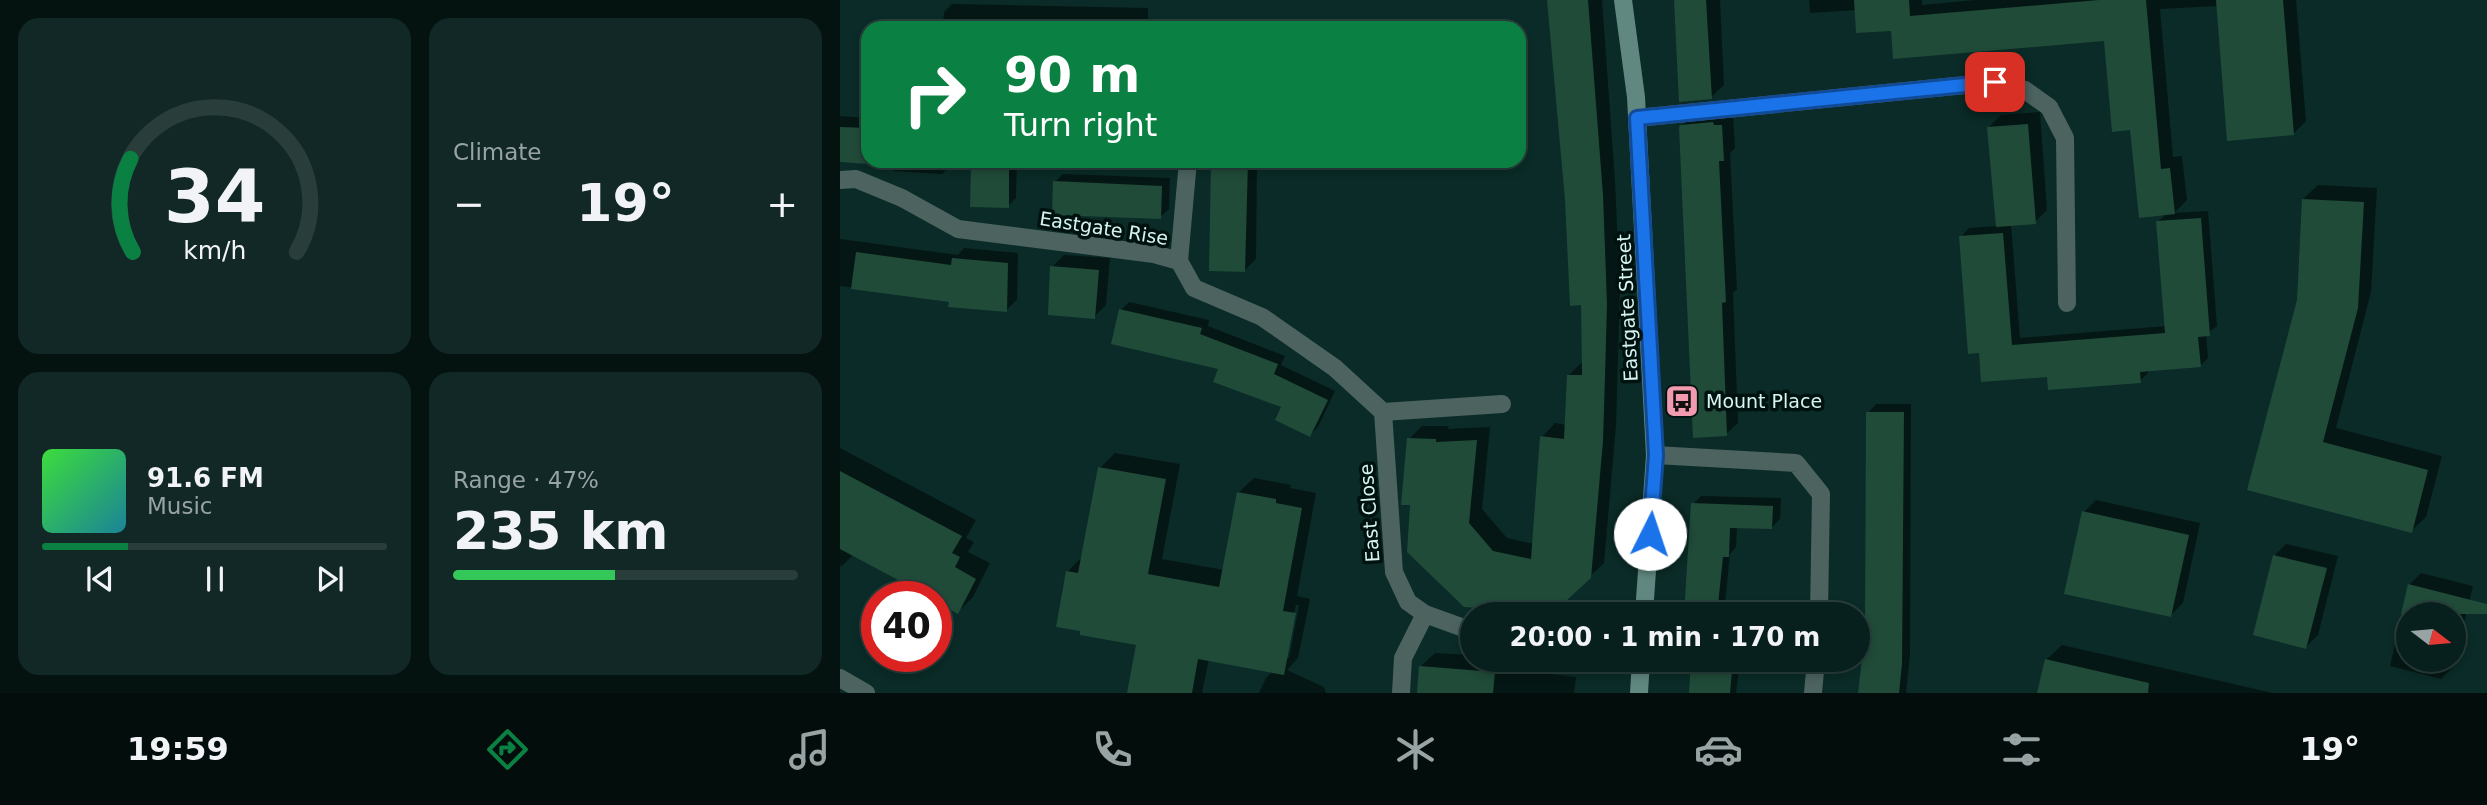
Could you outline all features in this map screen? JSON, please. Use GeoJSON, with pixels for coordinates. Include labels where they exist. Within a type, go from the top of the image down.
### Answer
{"type":"FeatureCollection","features":[{"type":"Feature","properties":{"kind":"street","name":"Eastgate Street"},"geometry":{"type":"LineString","coordinates":[[1623,0],[1637,118],[1656,455],[1645,602]]}},
{"type":"Feature","properties":{"kind":"street"},"geometry":{"type":"LineString","coordinates":[[1637,118],[1995,82],[2025,90],[2049,107],[2065,138],[2067,303]]}},
{"type":"Feature","properties":{"kind":"street"},"geometry":{"type":"LineString","coordinates":[[1179,261],[1187,168]]}},
{"type":"Feature","properties":{"kind":"street","name":"Eastgate Rise"},"geometry":{"type":"LineString","coordinates":[[840,180],[856,179],[902,198],[958,229],[1154,254],[1179,261],[1194,288],[1262,317],[1335,368],[1383,412]]}},
{"type":"Feature","properties":{"kind":"street"},"geometry":{"type":"LineString","coordinates":[[1383,412],[1502,404]]}},
{"type":"Feature","properties":{"kind":"street","name":"East Close"},"geometry":{"type":"LineString","coordinates":[[1383,412],[1394,572],[1408,602],[1425,614],[1460,627]]}},
{"type":"Feature","properties":{"kind":"street"},"geometry":{"type":"LineString","coordinates":[[1656,455],[1796,463],[1821,494],[1819,602]]}},
{"type":"Feature","properties":{"kind":"street"},"geometry":{"type":"LineString","coordinates":[[1401,693],[1404,658],[1425,614]]}},
{"type":"Feature","properties":{"kind":"street"},"geometry":{"type":"LineString","coordinates":[[1639,693],[1640,672]]}},
{"type":"Feature","properties":{"kind":"street"},"geometry":{"type":"LineString","coordinates":[[1813,693],[1815,672]]}},
{"type":"Feature","properties":{"kind":"street"},"geometry":{"type":"LineString","coordinates":[[840,678],[866,693]]}},
{"type":"Feature","properties":{"kind":"building"},"geometry":{"type":"Polygon","coordinates":[[[1547,0],[1588,0],[1603,195],[1607,304],[1603,441],[1591,578],[1565,602],[1460,603],[1407,552],[1410,505],[1401,505],[1407,438],[1436,439],[1436,442],[1477,440],[1469,523],[1493,551],[1531,559],[1540,436],[1564,439],[1567,375],[1582,375],[1581,305],[1570,306],[1565,200],[1547,0]]]}},
{"type":"Feature","properties":{"kind":"building"},"geometry":{"type":"Polygon","coordinates":[[[1674,0],[1706,0],[1712,99],[1679,102],[1674,0]]]}},
{"type":"Feature","properties":{"kind":"building"},"geometry":{"type":"Polygon","coordinates":[[[1854,0],[1909,0],[1910,16],[2099,0],[2146,0],[2161,169],[2170,168],[2175,214],[2139,218],[2130,130],[2112,132],[2104,41],[1893,59],[1891,31],[1856,33],[1854,0]]]}},
{"type":"Feature","properties":{"kind":"building"},"geometry":{"type":"Polygon","coordinates":[[[2216,0],[2283,0],[2294,135],[2227,141],[2216,0]]]}},
{"type":"Feature","properties":{"kind":"building"},"geometry":{"type":"Polygon","coordinates":[[[1713,122],[1714,125],[1722,125],[1724,161],[1719,161],[1726,302],[1722,303],[1727,436],[1693,438],[1679,127],[1713,122]]]}},
{"type":"Feature","properties":{"kind":"building"},"geometry":{"type":"Polygon","coordinates":[[[2028,124],[2036,224],[1996,227],[1987,127],[2028,124]]]}},
{"type":"Feature","properties":{"kind":"building"},"geometry":{"type":"Polygon","coordinates":[[[840,127],[861,128],[861,164],[840,162],[840,127]]]}},
{"type":"Feature","properties":{"kind":"building"},"geometry":{"type":"Polygon","coordinates":[[[971,168],[1009,168],[1009,208],[970,207],[971,168]]]}},
{"type":"Feature","properties":{"kind":"building"},"geometry":{"type":"Polygon","coordinates":[[[1211,168],[1248,168],[1245,272],[1209,271],[1211,168]]]}},
{"type":"Feature","properties":{"kind":"building"},"geometry":{"type":"Polygon","coordinates":[[[1053,181],[1162,186],[1161,219],[1052,215],[1053,181]]]}},
{"type":"Feature","properties":{"kind":"building"},"geometry":{"type":"Polygon","coordinates":[[[2302,199],[2364,202],[2358,308],[2323,442],[2428,470],[2412,533],[2247,490],[2297,300],[2302,199]]]}},
{"type":"Feature","properties":{"kind":"building"},"geometry":{"type":"Polygon","coordinates":[[[2201,218],[2210,336],[2198,337],[2201,367],[2140,372],[2141,383],[2048,390],[2047,377],[1981,382],[1979,353],[1968,354],[1959,236],[2003,233],[2012,345],[2165,333],[2156,221],[2201,218]]]}},
{"type":"Feature","properties":{"kind":"building"},"geometry":{"type":"Polygon","coordinates":[[[856,252],[951,265],[952,258],[1008,263],[1007,312],[948,307],[949,302],[851,289],[856,252]]]}},
{"type":"Feature","properties":{"kind":"building"},"geometry":{"type":"Polygon","coordinates":[[[1050,266],[1099,270],[1095,319],[1048,315],[1050,266]]]}},
{"type":"Feature","properties":{"kind":"building"},"geometry":{"type":"Polygon","coordinates":[[[1119,309],[1202,328],[1200,334],[1278,364],[1274,374],[1328,400],[1310,437],[1275,420],[1281,407],[1213,382],[1218,369],[1111,344],[1119,309]]]}},
{"type":"Feature","properties":{"kind":"building"},"geometry":{"type":"Polygon","coordinates":[[[1866,412],[1904,412],[1902,664],[1899,693],[1858,693],[1860,672],[1870,672],[1870,602],[1865,602],[1866,412]]]}},
{"type":"Feature","properties":{"kind":"building"},"geometry":{"type":"Polygon","coordinates":[[[1098,467],[1166,479],[1148,574],[1219,587],[1237,492],[1276,499],[1276,503],[1302,508],[1283,611],[1296,613],[1284,675],[1198,659],[1192,693],[1127,693],[1136,645],[1080,635],[1080,631],[1056,627],[1066,571],[1078,573],[1098,467]]]}},
{"type":"Feature","properties":{"kind":"building"},"geometry":{"type":"Polygon","coordinates":[[[840,471],[962,536],[952,553],[960,557],[955,567],[976,579],[958,614],[952,611],[952,581],[900,581],[840,549],[840,471]]]}},
{"type":"Feature","properties":{"kind":"building"},"geometry":{"type":"Polygon","coordinates":[[[1691,503],[1773,506],[1772,529],[1730,528],[1729,557],[1723,557],[1718,602],[1685,602],[1691,503]]]}},
{"type":"Feature","properties":{"kind":"building"},"geometry":{"type":"Polygon","coordinates":[[[2082,511],[2189,535],[2171,617],[2064,594],[2082,511]]]}},
{"type":"Feature","properties":{"kind":"building"},"geometry":{"type":"Polygon","coordinates":[[[2273,555],[2327,568],[2306,649],[2253,635],[2273,555]]]}},
{"type":"Feature","properties":{"kind":"building"},"geometry":{"type":"Polygon","coordinates":[[[2408,584],[2487,604],[2487,614],[2466,614],[2466,602],[2404,602],[2408,584]]]}},
{"type":"Feature","properties":{"kind":"building"},"geometry":{"type":"Polygon","coordinates":[[[2045,659],[2149,683],[2148,693],[2037,693],[2045,659]]]}},
{"type":"Feature","properties":{"kind":"building"},"geometry":{"type":"Polygon","coordinates":[[[1419,666],[1460,669],[1460,672],[1495,672],[1493,693],[1417,693],[1419,666]]]}},
{"type":"Feature","properties":{"kind":"building"},"geometry":{"type":"Polygon","coordinates":[[[1690,672],[1732,672],[1730,693],[1689,693],[1690,672]]]}},
{"type":"Feature","properties":{"kind":"place","name":"Mount Place"},"geometry":{"type":"Point","coordinates":[1682,401]}},
{"type":"Feature","properties":{"kind":"route"},"geometry":{"type":"LineString","coordinates":[[1650,534],[1656,455],[1637,118],[1995,82]]}}]}
